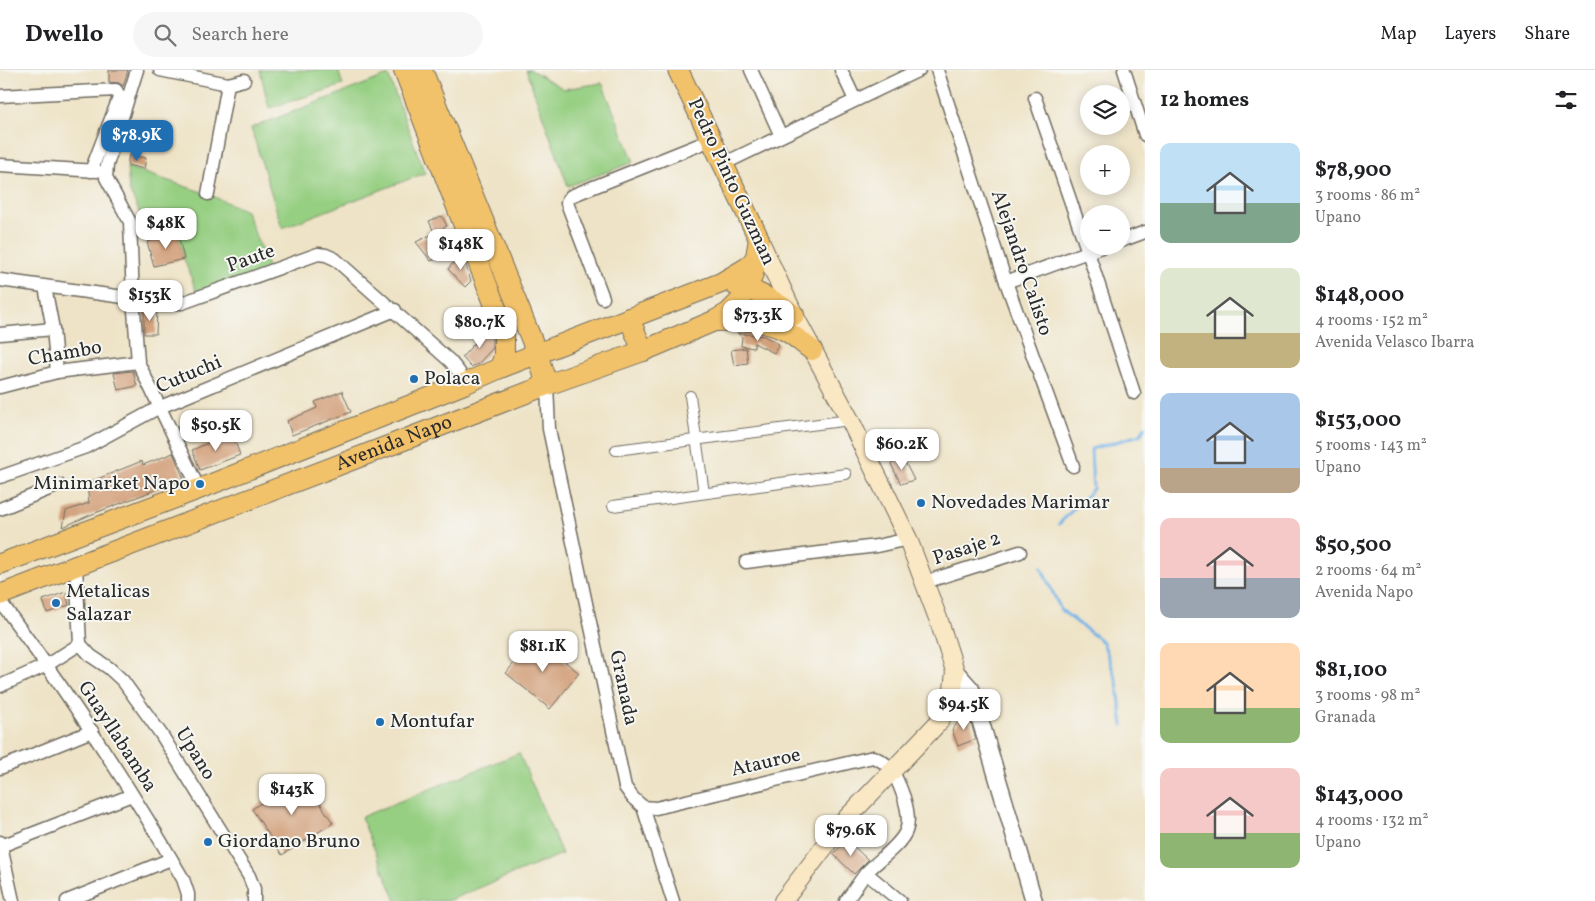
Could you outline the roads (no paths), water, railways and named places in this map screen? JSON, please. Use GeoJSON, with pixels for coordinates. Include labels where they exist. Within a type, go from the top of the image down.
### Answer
{"type":"FeatureCollection","features":[{"type":"Feature","properties":{"kind":"main road"},"geometry":{"type":"LineString","coordinates":[[404,70],[504,329],[504,356],[500,368]]}},
{"type":"Feature","properties":{"kind":"main road"},"geometry":{"type":"LineString","coordinates":[[422,70],[537,354],[547,385]]}},
{"type":"Feature","properties":{"kind":"main road","name":"Pedro Pinto Guzman"},"geometry":{"type":"LineString","coordinates":[[678,70],[722,164],[757,248],[850,420],[908,539],[925,582],[955,672]]}},
{"type":"Feature","properties":{"kind":"main road","name":"Avenida Napo"},"geometry":{"type":"LineString","coordinates":[[0,564],[199,490],[500,368],[720,283],[748,267],[757,248]]}},
{"type":"Feature","properties":{"kind":"main road","name":"Avenida Napo"},"geometry":{"type":"LineString","coordinates":[[0,595],[643,350],[714,321],[733,307],[748,288],[753,274],[757,248]]}},
{"type":"Feature","properties":{"kind":"main road"},"geometry":{"type":"LineString","coordinates":[[720,283],[748,288],[772,300],[794,316]]}},
{"type":"Feature","properties":{"kind":"main road"},"geometry":{"type":"LineString","coordinates":[[630,318],[643,350]]}},
{"type":"Feature","properties":{"kind":"main road"},"geometry":{"type":"LineString","coordinates":[[714,321],[741,319],[767,324],[786,331],[812,350]]}},
{"type":"Feature","properties":{"kind":"main road"},"geometry":{"type":"LineString","coordinates":[[783,901],[845,820],[938,723],[946,712],[953,690],[955,672]]}},
{"type":"Feature","properties":{"kind":"street"},"geometry":{"type":"LineString","coordinates":[[137,70],[105,172],[130,222],[138,362],[158,408],[199,490]]}},
{"type":"Feature","properties":{"kind":"street"},"geometry":{"type":"LineString","coordinates":[[160,70],[228,84],[244,75]]}},
{"type":"Feature","properties":{"kind":"street"},"geometry":{"type":"LineString","coordinates":[[744,70],[778,134]]}},
{"type":"Feature","properties":{"kind":"street"},"geometry":{"type":"LineString","coordinates":[[751,70],[778,134]]}},
{"type":"Feature","properties":{"kind":"street"},"geometry":{"type":"LineString","coordinates":[[757,70],[784,128],[848,98],[836,70]]}},
{"type":"Feature","properties":{"kind":"street"},"geometry":{"type":"LineString","coordinates":[[841,70],[855,100]]}},
{"type":"Feature","properties":{"kind":"street"},"geometry":{"type":"LineString","coordinates":[[848,70],[858,93],[908,70]]}},
{"type":"Feature","properties":{"kind":"street"},"geometry":{"type":"LineString","coordinates":[[722,164],[778,134],[919,70]]}},
{"type":"Feature","properties":{"kind":"street","name":"Alejandro Calisto"},"geometry":{"type":"LineString","coordinates":[[937,70],[1006,282],[1074,466]]}},
{"type":"Feature","properties":{"kind":"street"},"geometry":{"type":"LineString","coordinates":[[1124,70],[1145,135]]}},
{"type":"Feature","properties":{"kind":"street"},"geometry":{"type":"LineString","coordinates":[[208,194],[228,84]]}},
{"type":"Feature","properties":{"kind":"street"},"geometry":{"type":"LineString","coordinates":[[0,96],[113,90],[118,92],[119,98],[91,171]]}},
{"type":"Feature","properties":{"kind":"street"},"geometry":{"type":"LineString","coordinates":[[1035,98],[1080,229]]}},
{"type":"Feature","properties":{"kind":"street"},"geometry":{"type":"LineString","coordinates":[[603,298],[567,204],[568,200],[571,196],[711,140]]}},
{"type":"Feature","properties":{"kind":"street"},"geometry":{"type":"LineString","coordinates":[[0,165],[105,172]]}},
{"type":"Feature","properties":{"kind":"street"},"geometry":{"type":"LineString","coordinates":[[1130,237],[1145,232]]}},
{"type":"Feature","properties":{"kind":"street","name":"Paute"},"geometry":{"type":"LineString","coordinates":[[0,280],[167,304],[182,303],[318,254],[326,255],[334,259],[394,310],[450,361],[460,372],[464,384]]}},
{"type":"Feature","properties":{"kind":"street"},"geometry":{"type":"LineString","coordinates":[[1006,282],[1080,255]]}},
{"type":"Feature","properties":{"kind":"street"},"geometry":{"type":"LineString","coordinates":[[1089,255],[1134,392]]}},
{"type":"Feature","properties":{"kind":"street"},"geometry":{"type":"LineString","coordinates":[[45,287],[54,329],[57,372]]}},
{"type":"Feature","properties":{"kind":"street","name":"Cutuchi"},"geometry":{"type":"LineString","coordinates":[[0,477],[86,447],[158,408],[394,310]]}},
{"type":"Feature","properties":{"kind":"street"},"geometry":{"type":"LineString","coordinates":[[0,334],[54,329]]}},
{"type":"Feature","properties":{"kind":"street","name":"Chambo"},"geometry":{"type":"LineString","coordinates":[[0,387],[57,372],[138,362]]}},
{"type":"Feature","properties":{"kind":"street","name":"Granada"},"geometry":{"type":"LineString","coordinates":[[547,385],[549,428],[625,787],[643,807],[672,901]]}},
{"type":"Feature","properties":{"kind":"street"},"geometry":{"type":"LineString","coordinates":[[690,396],[704,493]]}},
{"type":"Feature","properties":{"kind":"street"},"geometry":{"type":"LineString","coordinates":[[616,450],[850,420]]}},
{"type":"Feature","properties":{"kind":"street"},"geometry":{"type":"LineString","coordinates":[[613,506],[846,474]]}},
{"type":"Feature","properties":{"kind":"street"},"geometry":{"type":"LineString","coordinates":[[0,509],[59,486]]}},
{"type":"Feature","properties":{"kind":"street"},"geometry":{"type":"LineString","coordinates":[[746,562],[877,546],[908,539]]}},
{"type":"Feature","properties":{"kind":"street","name":"Pasaje 2"},"geometry":{"type":"LineString","coordinates":[[925,582],[1020,552]]}},
{"type":"Feature","properties":{"kind":"street"},"geometry":{"type":"LineString","coordinates":[[0,686],[48,665],[80,644],[76,566]]}},
{"type":"Feature","properties":{"kind":"street","name":"Guayllabamba"},"geometry":{"type":"LineString","coordinates":[[0,600],[48,665],[132,795],[183,878],[188,901]]}},
{"type":"Feature","properties":{"kind":"street","name":"Upano"},"geometry":{"type":"LineString","coordinates":[[80,644],[91,656],[109,668],[123,682],[161,734],[249,876],[254,890],[254,901]]}},
{"type":"Feature","properties":{"kind":"street","name":"Pedro Pinto Guzman"},"geometry":{"type":"LineString","coordinates":[[955,672],[971,689],[1034,901]]}},
{"type":"Feature","properties":{"kind":"street"},"geometry":{"type":"LineString","coordinates":[[0,768],[92,731]]}},
{"type":"Feature","properties":{"kind":"street","name":"Atauroe"},"geometry":{"type":"LineString","coordinates":[[643,807],[656,808],[873,757],[884,761],[893,770]]}},
{"type":"Feature","properties":{"kind":"street"},"geometry":{"type":"LineString","coordinates":[[846,901],[866,873],[900,840],[906,831],[908,818],[901,790],[893,770]]}},
{"type":"Feature","properties":{"kind":"street"},"geometry":{"type":"LineString","coordinates":[[13,901],[3,866],[1,844],[132,795]]}},
{"type":"Feature","properties":{"kind":"street"},"geometry":{"type":"LineString","coordinates":[[67,901],[171,859]]}},
{"type":"Feature","properties":{"kind":"street"},"geometry":{"type":"LineString","coordinates":[[866,873],[900,901]]}},
{"type":"Feature","properties":{"kind":"waterway"},"geometry":{"type":"LineString","coordinates":[[1059,524],[1093,489],[1091,449],[1140,435],[1145,427]]}},
{"type":"Feature","properties":{"kind":"waterway"},"geometry":{"type":"LineString","coordinates":[[1041,567],[1061,610],[1103,642],[1117,682],[1123,725]]}},
{"type":"Feature","properties":{"kind":"place","name":"Polaca"},"geometry":{"type":"Point","coordinates":[414,379]}},
{"type":"Feature","properties":{"kind":"place","name":"Minimarket Napo"},"geometry":{"type":"Point","coordinates":[200,484]}},
{"type":"Feature","properties":{"kind":"place","name":"Novedades Marimar"},"geometry":{"type":"Point","coordinates":[921,503]}},
{"type":"Feature","properties":{"kind":"place","name":"Metalicas Salazar"},"geometry":{"type":"Point","coordinates":[56,603]}},
{"type":"Feature","properties":{"kind":"place","name":"Montufar"},"geometry":{"type":"Point","coordinates":[380,722]}},
{"type":"Feature","properties":{"kind":"place","name":"Giordano Bruno"},"geometry":{"type":"Point","coordinates":[208,842]}}]}
